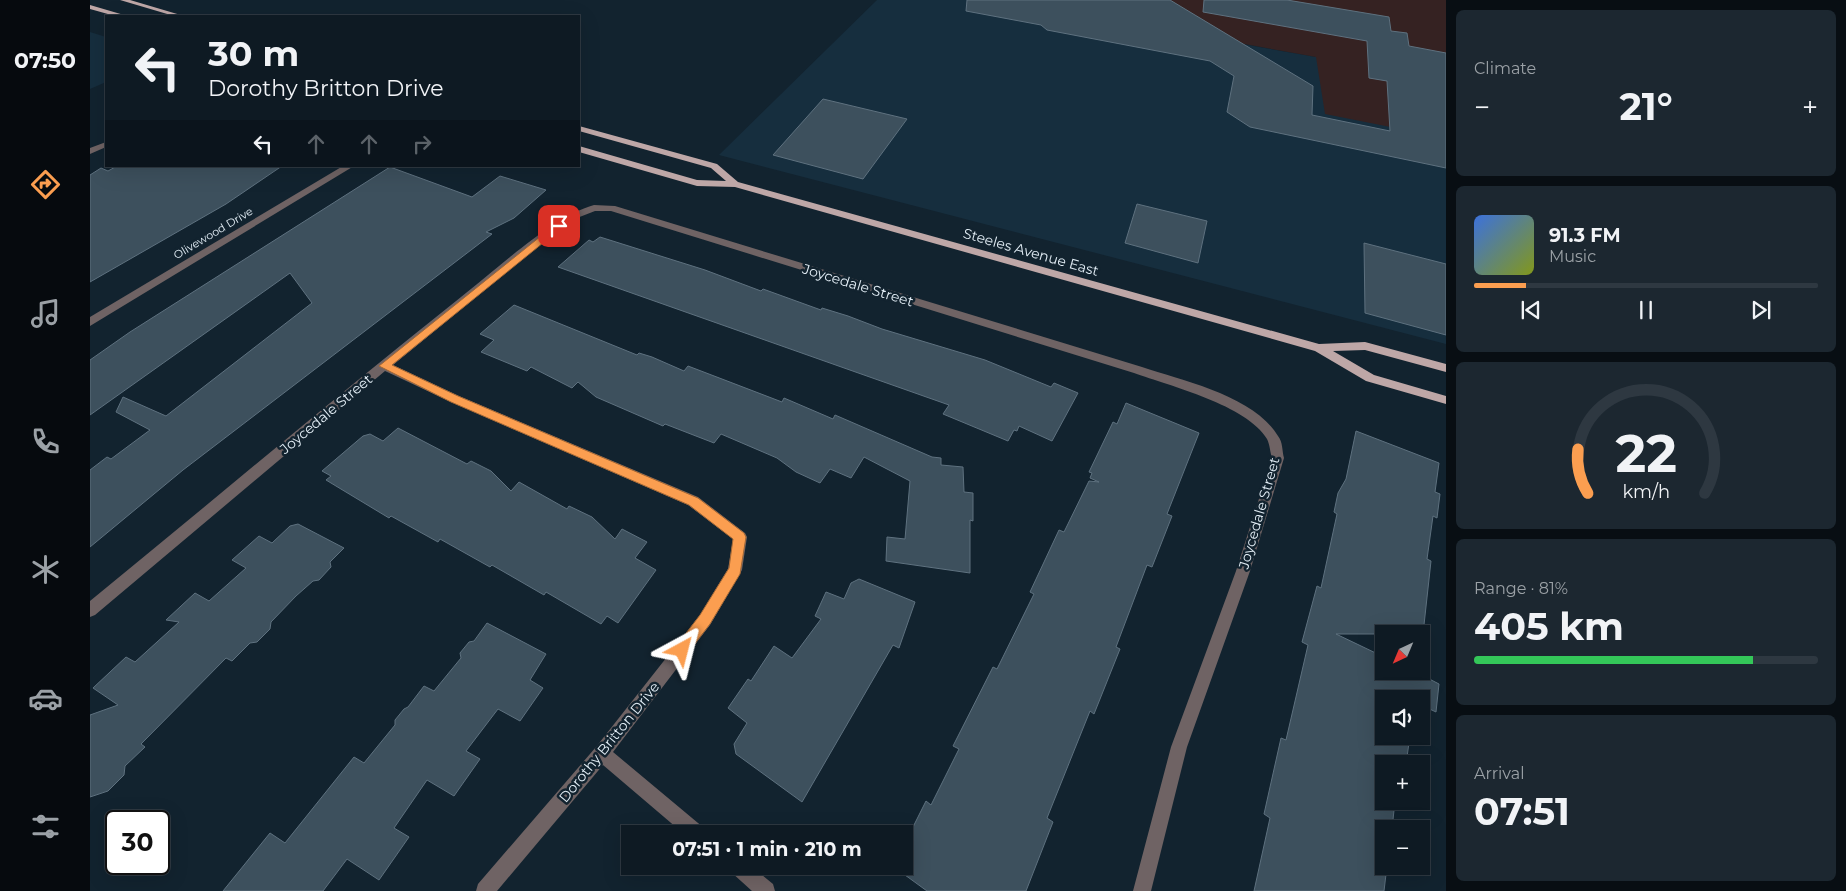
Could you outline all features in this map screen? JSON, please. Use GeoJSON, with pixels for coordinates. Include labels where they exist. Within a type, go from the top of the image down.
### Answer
{"type":"FeatureCollection","features":[{"type":"Feature","properties":{"kind":"main road"},"geometry":{"type":"LineString","coordinates":[[123,0],[177,15]]}},
{"type":"Feature","properties":{"kind":"main road"},"geometry":{"type":"LineString","coordinates":[[90,7],[118,15]]}},
{"type":"Feature","properties":{"kind":"main road","name":"Steeles Avenue East"},"geometry":{"type":"LineString","coordinates":[[580,128],[714,166],[734,184]]}},
{"type":"Feature","properties":{"kind":"main road","name":"Steeles Avenue East"},"geometry":{"type":"LineString","coordinates":[[580,149],[697,183],[734,184],[1319,348],[1370,378],[1446,400]]}},
{"type":"Feature","properties":{"kind":"main road","name":"Steeles Avenue East"},"geometry":{"type":"LineString","coordinates":[[1319,348],[1365,346],[1446,368]]}},
{"type":"Feature","properties":{"kind":"street"},"geometry":{"type":"LineString","coordinates":[[90,152],[105,144]]}},
{"type":"Feature","properties":{"kind":"street","name":"Olivewood Drive"},"geometry":{"type":"LineString","coordinates":[[90,322],[348,167]]}},
{"type":"Feature","properties":{"kind":"street","name":"Joycedale Street"},"geometry":{"type":"LineString","coordinates":[[90,610],[384,366],[545,236],[574,216],[594,208],[612,208],[1138,370],[1248,412],[1274,439],[1278,458],[1243,571],[1179,747],[1142,891]]}},
{"type":"Feature","properties":{"kind":"street","name":"Dorothy Britton Drive"},"geometry":{"type":"LineString","coordinates":[[384,366],[454,399],[694,502],[740,537],[735,570],[705,620],[602,753],[485,891]]}},
{"type":"Feature","properties":{"kind":"street"},"geometry":{"type":"LineString","coordinates":[[602,753],[687,825]]}},
{"type":"Feature","properties":{"kind":"street"},"geometry":{"type":"LineString","coordinates":[[747,875],[766,891]]}},
{"type":"Feature","properties":{"kind":"shaded area"},"geometry":{"type":"Polygon","coordinates":[[[877,0],[1067,0],[1061,12],[1316,57],[1446,138],[1446,344],[719,155],[877,0]]]}},
{"type":"Feature","properties":{"kind":"shaded area"},"geometry":{"type":"Polygon","coordinates":[[[1067,0],[1446,0],[1446,138],[1325,114],[1316,57],[1061,11],[1067,0]]]}},
{"type":"Feature","properties":{"kind":"shaded area"},"geometry":{"type":"Polygon","coordinates":[[[90,32],[105,37],[105,82],[90,89],[90,32]]]}},
{"type":"Feature","properties":{"kind":"building"},"geometry":{"type":"Polygon","coordinates":[[[967,0],[1170,0],[1313,86],[1312,115],[1390,131],[1387,81],[1369,78],[1367,41],[1203,12],[1204,0],[1287,0],[1389,17],[1391,31],[1407,33],[1409,46],[1446,53],[1446,168],[1250,127],[1227,112],[1234,76],[1210,61],[1047,30],[1041,25],[966,11],[967,0]]]}},
{"type":"Feature","properties":{"kind":"building"},"geometry":{"type":"Polygon","coordinates":[[[823,99],[907,119],[863,179],[773,155],[823,99]]]}},
{"type":"Feature","properties":{"kind":"building"},"geometry":{"type":"Polygon","coordinates":[[[115,167],[281,167],[226,204],[90,282],[90,175],[101,168],[108,171],[115,167]]]}},
{"type":"Feature","properties":{"kind":"building"},"geometry":{"type":"Polygon","coordinates":[[[390,167],[472,197],[500,176],[546,190],[514,218],[486,232],[492,234],[183,470],[90,547],[90,470],[107,457],[111,459],[150,430],[116,412],[123,397],[166,416],[312,303],[290,273],[90,415],[90,360],[130,332],[390,167]]]}},
{"type":"Feature","properties":{"kind":"building"},"geometry":{"type":"Polygon","coordinates":[[[1137,204],[1207,221],[1198,263],[1125,243],[1137,204]]]}},
{"type":"Feature","properties":{"kind":"building"},"geometry":{"type":"Polygon","coordinates":[[[600,237],[705,270],[761,291],[763,289],[821,310],[822,308],[882,329],[985,360],[1051,387],[1054,383],[1078,393],[1052,441],[1019,426],[1017,431],[1014,430],[1008,441],[943,414],[949,405],[558,267],[589,240],[593,242],[600,237]]]}},
{"type":"Feature","properties":{"kind":"building"},"geometry":{"type":"Polygon","coordinates":[[[1364,243],[1446,264],[1446,335],[1365,313],[1364,243]]]}},
{"type":"Feature","properties":{"kind":"building"},"geometry":{"type":"Polygon","coordinates":[[[514,305],[637,355],[639,353],[652,357],[684,371],[688,366],[782,402],[784,398],[833,419],[835,415],[932,457],[941,458],[941,465],[963,467],[964,492],[973,493],[973,521],[970,520],[970,573],[886,561],[887,537],[905,539],[910,481],[864,457],[851,478],[830,469],[820,483],[796,472],[777,458],[721,434],[714,443],[665,424],[663,426],[596,397],[578,382],[572,388],[531,367],[527,371],[481,352],[494,340],[480,334],[514,305]]]}},
{"type":"Feature","properties":{"kind":"building"},"geometry":{"type":"Polygon","coordinates":[[[1126,403],[1199,433],[1167,514],[1172,516],[1152,567],[1147,565],[1116,647],[1120,649],[1094,714],[1090,711],[1047,818],[1053,822],[1026,891],[927,891],[905,875],[913,875],[913,827],[926,801],[931,805],[959,749],[953,746],[993,667],[997,669],[1034,594],[1030,592],[1059,530],[1064,532],[1089,481],[1099,482],[1090,478],[1092,473],[1089,472],[1113,422],[1117,424],[1126,403]]]}},
{"type":"Feature","properties":{"kind":"building"},"geometry":{"type":"Polygon","coordinates":[[[398,428],[467,464],[471,461],[491,471],[511,491],[519,482],[567,509],[569,506],[592,517],[615,539],[622,529],[647,542],[635,558],[656,570],[618,623],[607,616],[601,624],[546,592],[544,595],[492,565],[490,567],[440,539],[438,542],[391,516],[389,518],[326,480],[331,476],[322,471],[363,436],[370,434],[383,441],[398,428]]]}},
{"type":"Feature","properties":{"kind":"building"},"geometry":{"type":"Polygon","coordinates":[[[1356,431],[1439,463],[1435,492],[1440,494],[1437,518],[1433,516],[1427,559],[1431,561],[1424,625],[1375,625],[1375,634],[1336,634],[1375,653],[1375,680],[1430,679],[1439,684],[1436,712],[1430,709],[1430,690],[1375,690],[1375,745],[1409,745],[1407,755],[1375,755],[1375,810],[1394,810],[1393,820],[1375,820],[1375,875],[1386,875],[1384,891],[1254,891],[1270,818],[1264,814],[1281,738],[1286,740],[1308,645],[1302,642],[1317,586],[1321,588],[1337,514],[1334,512],[1338,493],[1346,479],[1356,431]]]}},
{"type":"Feature","properties":{"kind":"building"},"geometry":{"type":"Polygon","coordinates":[[[298,524],[344,548],[330,562],[331,567],[319,580],[313,581],[296,596],[271,622],[270,629],[257,642],[250,643],[232,661],[226,658],[141,744],[145,747],[125,766],[124,775],[108,791],[90,797],[90,715],[118,705],[93,688],[126,657],[135,662],[179,622],[166,620],[195,593],[209,601],[246,568],[232,560],[259,536],[272,543],[290,526],[298,524]]]}},
{"type":"Feature","properties":{"kind":"building"},"geometry":{"type":"Polygon","coordinates":[[[859,579],[915,602],[899,648],[893,645],[802,802],[736,754],[734,744],[747,723],[728,708],[748,679],[751,681],[774,646],[792,658],[821,619],[815,616],[826,592],[844,599],[851,583],[859,579]]]}},
{"type":"Feature","properties":{"kind":"building"},"geometry":{"type":"Polygon","coordinates":[[[487,623],[546,654],[530,680],[543,688],[520,721],[498,709],[466,751],[480,759],[454,796],[427,780],[394,828],[409,837],[379,880],[347,859],[323,891],[223,891],[270,833],[285,843],[354,757],[364,763],[395,725],[395,720],[424,686],[434,691],[461,658],[460,653],[469,642],[474,641],[487,623]]]}},
{"type":"Feature","properties":{"kind":"route"},"geometry":{"type":"LineString","coordinates":[[559,226],[384,366],[454,399],[694,502],[740,537],[735,570],[705,620],[682,650]]}}]}
